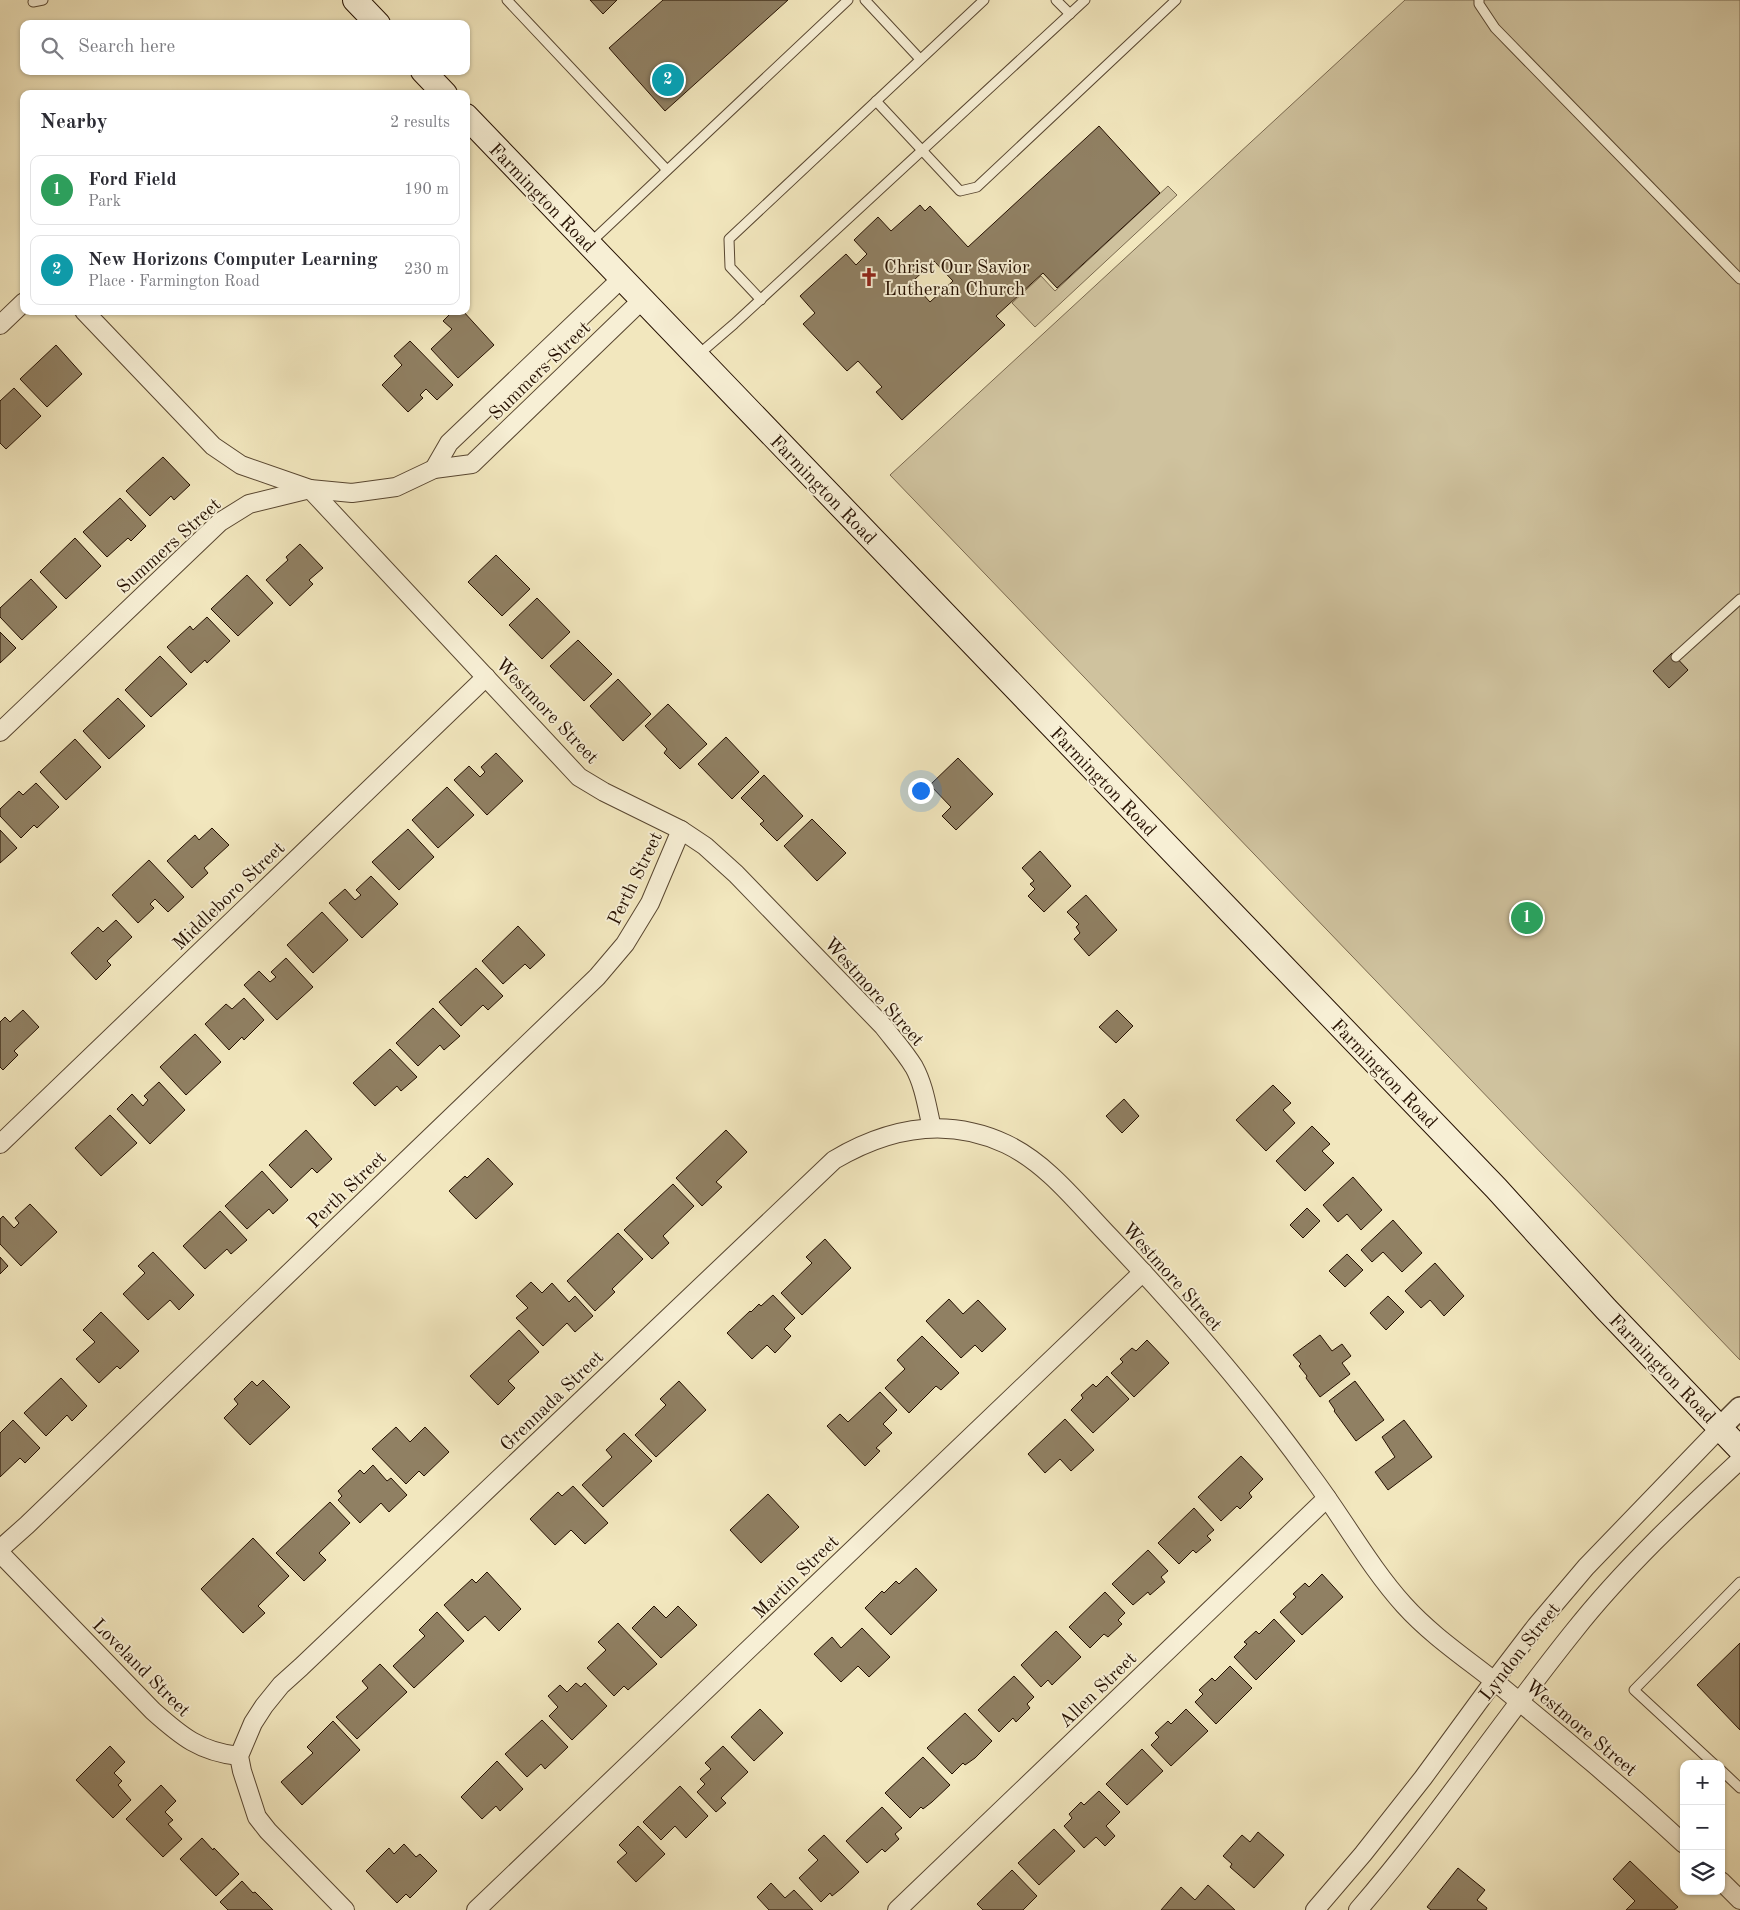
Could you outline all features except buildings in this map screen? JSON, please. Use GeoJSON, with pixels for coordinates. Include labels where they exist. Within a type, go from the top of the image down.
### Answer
{"type":"FeatureCollection","features":[{"type":"Feature","properties":{"kind":"main road"},"geometry":{"type":"LineString","coordinates":[[355,0],[374,20]]}},
{"type":"Feature","properties":{"kind":"main road"},"geometry":{"type":"LineString","coordinates":[[427,75],[441,90]]}},
{"type":"Feature","properties":{"kind":"main road","name":"Farmington Road"},"geometry":{"type":"LineString","coordinates":[[470,120],[1489,1181],[1613,1316],[1740,1449]]}},
{"type":"Feature","properties":{"kind":"street","name":"Summers Street"},"geometry":{"type":"LineString","coordinates":[[434,470],[449,443],[622,279]]}},
{"type":"Feature","properties":{"kind":"street","name":"Summers Street"},"geometry":{"type":"LineString","coordinates":[[0,732],[220,522],[248,504],[310,489],[352,493],[396,487],[434,470],[472,464],[642,300]]}},
{"type":"Feature","properties":{"kind":"street"},"geometry":{"type":"LineString","coordinates":[[0,324],[20,306]]}},
{"type":"Feature","properties":{"kind":"street","name":"Westmore Street"},"geometry":{"type":"LineString","coordinates":[[88,315],[213,446],[241,465],[310,489],[579,776],[604,792],[681,830],[704,846],[736,874],[883,1026],[914,1067],[924,1093],[932,1128],[957,1129],[1006,1144],[1030,1158],[1048,1173],[1143,1272],[1230,1372],[1310,1473],[1376,1570],[1405,1607],[1439,1638],[1603,1770],[1680,1840]]}},
{"type":"Feature","properties":{"kind":"street","name":"Middleboro Street"},"geometry":{"type":"LineString","coordinates":[[0,1144],[486,677]]}},
{"type":"Feature","properties":{"kind":"street","name":"Perth Street"},"geometry":{"type":"LineString","coordinates":[[0,1549],[597,977],[625,944],[650,903],[681,830]]}},
{"type":"Feature","properties":{"kind":"street","name":"Grennada Street"},"geometry":{"type":"LineString","coordinates":[[239,1756],[253,1723],[281,1685],[827,1166],[856,1148],[878,1138],[904,1130],[932,1128]]}},
{"type":"Feature","properties":{"kind":"street","name":"Martin Street"},"geometry":{"type":"LineString","coordinates":[[476,1910],[1143,1272]]}},
{"type":"Feature","properties":{"kind":"street","name":"Lyndon Street"},"geometry":{"type":"LineString","coordinates":[[1315,1910],[1363,1854],[1423,1778],[1494,1681],[1586,1567],[1740,1408]]}},
{"type":"Feature","properties":{"kind":"street","name":"Lyndon Street"},"geometry":{"type":"LineString","coordinates":[[1358,1910],[1440,1810],[1519,1702],[1575,1630],[1624,1574],[1675,1521],[1740,1460]]}},
{"type":"Feature","properties":{"kind":"street","name":"Allen Street"},"geometry":{"type":"LineString","coordinates":[[897,1910],[1327,1498]]}},
{"type":"Feature","properties":{"kind":"street","name":"Loveland Street"},"geometry":{"type":"LineString","coordinates":[[0,1553],[152,1711],[182,1736],[200,1746],[220,1754],[239,1756]]}},
{"type":"Feature","properties":{"kind":"street"},"geometry":{"type":"LineString","coordinates":[[239,1756],[257,1817],[268,1831],[345,1910]]}},
{"type":"Feature","properties":{"kind":"street"},"geometry":{"type":"LineString","coordinates":[[1725,1885],[1740,1900]]}},
{"type":"Feature","properties":{"kind":"lane"},"geometry":{"type":"LineString","coordinates":[[33,2],[43,0]]}},
{"type":"Feature","properties":{"kind":"lane"},"geometry":{"type":"LineString","coordinates":[[507,0],[667,170]]}},
{"type":"Feature","properties":{"kind":"lane"},"geometry":{"type":"LineString","coordinates":[[588,244],[848,0]]}},
{"type":"Feature","properties":{"kind":"lane"},"geometry":{"type":"LineString","coordinates":[[865,0],[920,59]]}},
{"type":"Feature","properties":{"kind":"lane"},"geometry":{"type":"LineString","coordinates":[[761,300],[730,267],[728,239],[984,0]]}},
{"type":"Feature","properties":{"kind":"lane"},"geometry":{"type":"LineString","coordinates":[[1056,0],[1070,14]]}},
{"type":"Feature","properties":{"kind":"lane"},"geometry":{"type":"LineString","coordinates":[[696,357],[761,300],[1085,0]]}},
{"type":"Feature","properties":{"kind":"lane"},"geometry":{"type":"LineString","coordinates":[[876,101],[960,191],[978,187],[1176,0]]}},
{"type":"Feature","properties":{"kind":"lane"},"geometry":{"type":"LineString","coordinates":[[1479,0],[1479,4],[1495,28],[1740,279]]}},
{"type":"Feature","properties":{"kind":"lane"},"geometry":{"type":"LineString","coordinates":[[1676,657],[1740,599]]}},
{"type":"Feature","properties":{"kind":"lane"},"geometry":{"type":"LineString","coordinates":[[1710,1760],[1634,1690],[1740,1582]]}},
{"type":"Feature","properties":{"kind":"lane"},"geometry":{"type":"LineString","coordinates":[[1725,1774],[1740,1788]]}},
{"type":"Feature","properties":{"kind":"shaded area"},"geometry":{"type":"Polygon","coordinates":[[[1405,0],[1740,0],[1740,1360],[890,475],[1405,0]]]}},
{"type":"Feature","properties":{"kind":"shaded area"},"geometry":{"type":"Polygon","coordinates":[[[1168,186],[1177,195],[1035,327],[1012,303],[1041,276],[1055,291],[1168,186]]]}},
{"type":"Feature","properties":{"kind":"place","name":"New Horizons Computer Learning"},"geometry":{"type":"Point","coordinates":[668,80]}},
{"type":"Feature","properties":{"kind":"place","name":"Christ Our Savior Lutheran Church"},"geometry":{"type":"Point","coordinates":[869,277]}},
{"type":"Feature","properties":{"kind":"place","name":"Ford Field"},"geometry":{"type":"Point","coordinates":[1527,918]}}]}
